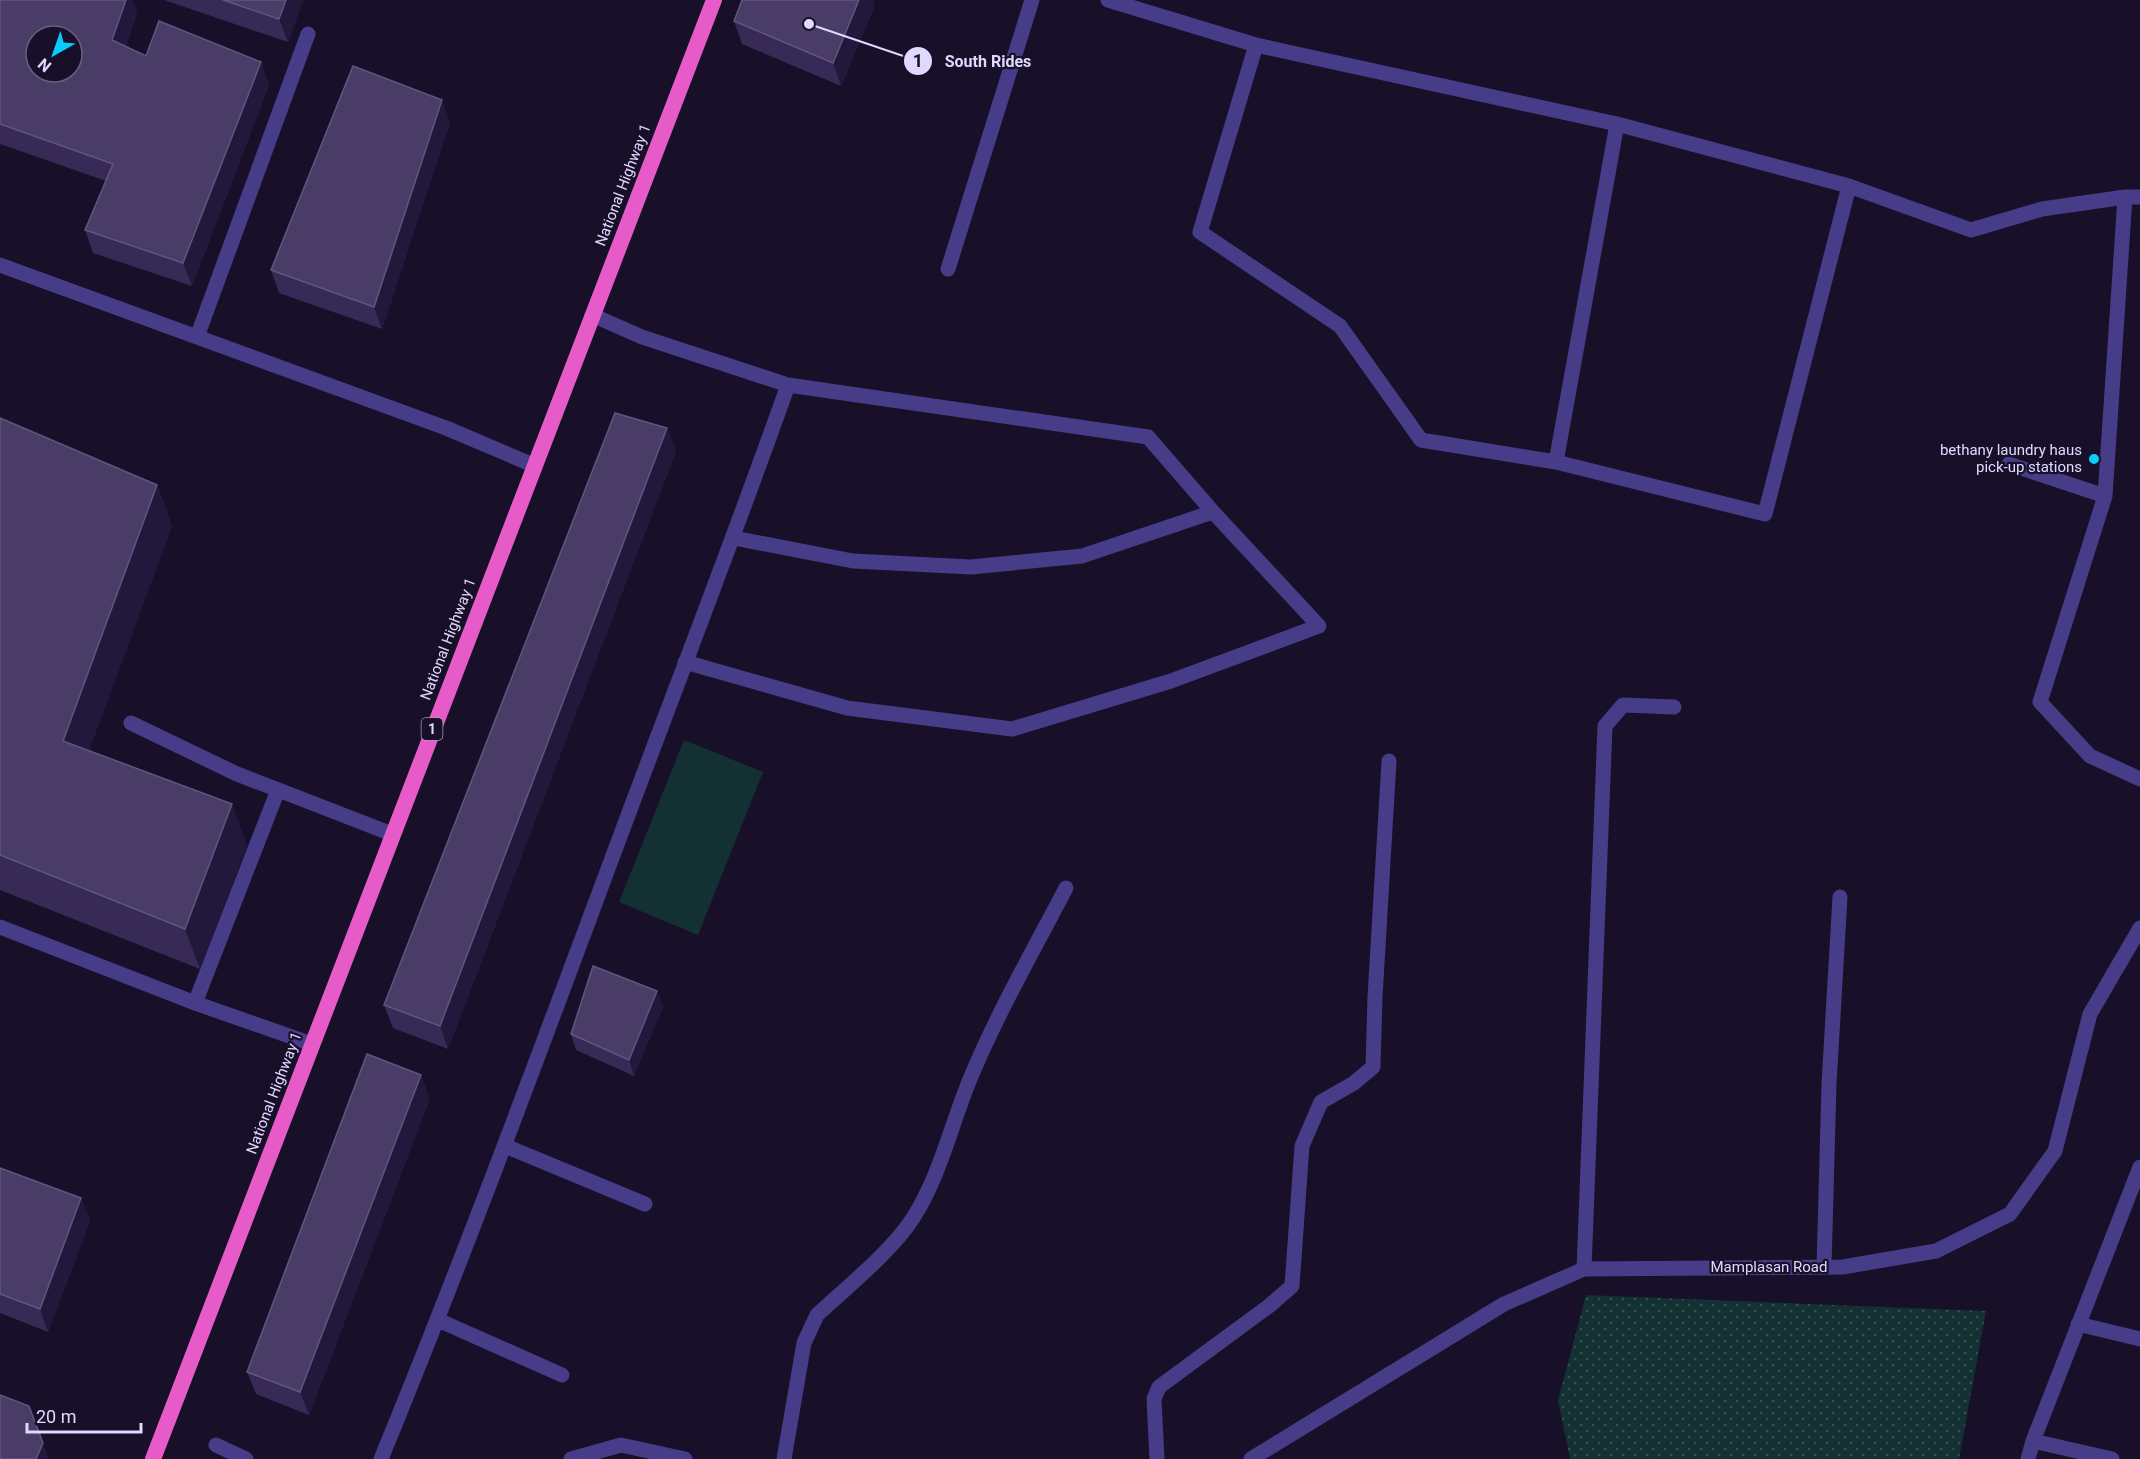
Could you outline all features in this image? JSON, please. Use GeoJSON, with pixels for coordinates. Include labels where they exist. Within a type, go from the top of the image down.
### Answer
{"type":"FeatureCollection","features":[{"type":"Feature","properties":{"kind":"highway","name":"National Highway 1"},"geometry":{"type":"LineString","coordinates":[[153,1459],[533,465],[714,0]]}},
{"type":"Feature","properties":{"kind":"street"},"geometry":{"type":"LineString","coordinates":[[948,269],[1032,0]]}},
{"type":"Feature","properties":{"kind":"street"},"geometry":{"type":"LineString","coordinates":[[1108,0],[1256,45],[1617,124],[1849,186],[1971,230],[2042,209],[2132,197],[2104,496],[2040,702],[2090,756],[2140,779]]}},
{"type":"Feature","properties":{"kind":"street"},"geometry":{"type":"LineString","coordinates":[[197,337],[308,34]]}},
{"type":"Feature","properties":{"kind":"street"},"geometry":{"type":"LineString","coordinates":[[1256,45],[1200,232],[1340,326],[1421,440],[1556,462],[1766,514],[1849,186]]}},
{"type":"Feature","properties":{"kind":"street"},"geometry":{"type":"LineString","coordinates":[[1556,462],[1617,124]]}},
{"type":"Feature","properties":{"kind":"street"},"geometry":{"type":"LineString","coordinates":[[0,265],[446,428],[533,465]]}},
{"type":"Feature","properties":{"kind":"street"},"geometry":{"type":"LineString","coordinates":[[592,315],[642,337],[788,385],[1148,437],[1213,512],[1319,626],[1171,681],[1012,729],[847,708],[685,662]]}},
{"type":"Feature","properties":{"kind":"street"},"geometry":{"type":"LineString","coordinates":[[381,1459],[505,1146],[685,662],[734,538],[788,385]]}},
{"type":"Feature","properties":{"kind":"street"},"geometry":{"type":"LineString","coordinates":[[2009,464],[2104,496]]}},
{"type":"Feature","properties":{"kind":"street"},"geometry":{"type":"LineString","coordinates":[[734,538],[853,561],[972,567],[1083,556],[1213,512]]}},
{"type":"Feature","properties":{"kind":"street"},"geometry":{"type":"LineString","coordinates":[[1584,1269],[1605,726],[1623,705],[1674,707]]}},
{"type":"Feature","properties":{"kind":"street"},"geometry":{"type":"LineString","coordinates":[[130,723],[237,774],[392,834]]}},
{"type":"Feature","properties":{"kind":"street"},"geometry":{"type":"LineString","coordinates":[[1157,1459],[1154,1399],[1159,1387],[1269,1306],[1292,1286],[1302,1146],[1321,1102],[1354,1083],[1373,1067],[1389,761]]}},
{"type":"Feature","properties":{"kind":"street"},"geometry":{"type":"LineString","coordinates":[[195,1003],[279,790]]}},
{"type":"Feature","properties":{"kind":"street"},"geometry":{"type":"LineString","coordinates":[[784,1459],[804,1343],[810,1328],[818,1315],[888,1247],[914,1217],[931,1183],[969,1080],[987,1040],[1066,888]]}},
{"type":"Feature","properties":{"kind":"street"},"geometry":{"type":"LineString","coordinates":[[1824,1267],[1828,1084],[1840,897]]}},
{"type":"Feature","properties":{"kind":"street"},"geometry":{"type":"LineString","coordinates":[[0,927],[195,1003],[312,1044]]}},
{"type":"Feature","properties":{"kind":"street","name":"Mamplasan Road"},"geometry":{"type":"LineString","coordinates":[[1251,1459],[1504,1304],[1584,1269],[1843,1267],[1936,1251],[2010,1214],[2055,1151],[2090,1014],[2140,928]]}},
{"type":"Feature","properties":{"kind":"street"},"geometry":{"type":"LineString","coordinates":[[505,1146],[645,1204]]}},
{"type":"Feature","properties":{"kind":"street"},"geometry":{"type":"LineString","coordinates":[[2028,1459],[2078,1324],[2135,1199],[2140,1167]]}},
{"type":"Feature","properties":{"kind":"street"},"geometry":{"type":"LineString","coordinates":[[438,1320],[562,1375]]}},
{"type":"Feature","properties":{"kind":"street"},"geometry":{"type":"LineString","coordinates":[[2078,1324],[2140,1339]]}},
{"type":"Feature","properties":{"kind":"street"},"geometry":{"type":"LineString","coordinates":[[2033,1441],[2112,1459]]}},
{"type":"Feature","properties":{"kind":"street"},"geometry":{"type":"LineString","coordinates":[[571,1459],[621,1444],[685,1459]]}},
{"type":"Feature","properties":{"kind":"street"},"geometry":{"type":"LineString","coordinates":[[216,1445],[246,1459]]}},
{"type":"Feature","properties":{"kind":"green space"},"geometry":{"type":"Polygon","coordinates":[[[684,740],[763,772],[698,935],[619,902],[684,740]]]}},
{"type":"Feature","properties":{"kind":"green space"},"geometry":{"type":"Polygon","coordinates":[[[1586,1295],[1986,1311],[1959,1459],[1570,1459],[1558,1400],[1586,1295]]]}},
{"type":"Feature","properties":{"kind":"building"},"geometry":{"type":"Polygon","coordinates":[[[0,0],[126,0],[112,40],[146,56],[159,21],[261,62],[183,263],[85,230],[113,164],[0,124],[0,0]]]}},
{"type":"Feature","properties":{"kind":"building"},"geometry":{"type":"Polygon","coordinates":[[[223,0],[286,0],[279,19],[223,0]]]}},
{"type":"Feature","properties":{"kind":"building"},"geometry":{"type":"Polygon","coordinates":[[[742,0],[859,0],[833,63],[734,21],[742,0]]]}},
{"type":"Feature","properties":{"kind":"building"},"geometry":{"type":"Polygon","coordinates":[[[353,66],[442,100],[374,307],[271,270],[353,66]]]}},
{"type":"Feature","properties":{"kind":"building"},"geometry":{"type":"Polygon","coordinates":[[[615,413],[667,428],[440,1026],[384,1005],[615,413]]]}},
{"type":"Feature","properties":{"kind":"building"},"geometry":{"type":"Polygon","coordinates":[[[0,418],[157,485],[63,741],[232,804],[185,929],[0,855],[0,418]]]}},
{"type":"Feature","properties":{"kind":"building"},"geometry":{"type":"Polygon","coordinates":[[[593,966],[657,991],[629,1060],[571,1034],[593,966]]]}},
{"type":"Feature","properties":{"kind":"building"},"geometry":{"type":"Polygon","coordinates":[[[367,1054],[421,1075],[300,1392],[247,1372],[367,1054]]]}},
{"type":"Feature","properties":{"kind":"building"},"geometry":{"type":"Polygon","coordinates":[[[0,1168],[81,1198],[40,1309],[0,1294],[0,1168]]]}},
{"type":"Feature","properties":{"kind":"building"},"geometry":{"type":"Polygon","coordinates":[[[0,1395],[29,1406],[43,1443],[36,1459],[0,1459],[0,1395]]]}},
{"type":"Feature","properties":{"kind":"place","name":"South Rides"},"geometry":{"type":"Point","coordinates":[809,24]}},
{"type":"Feature","properties":{"kind":"place","name":"bethany laundry haus pick-up stations"},"geometry":{"type":"Point","coordinates":[2094,459]}}]}
